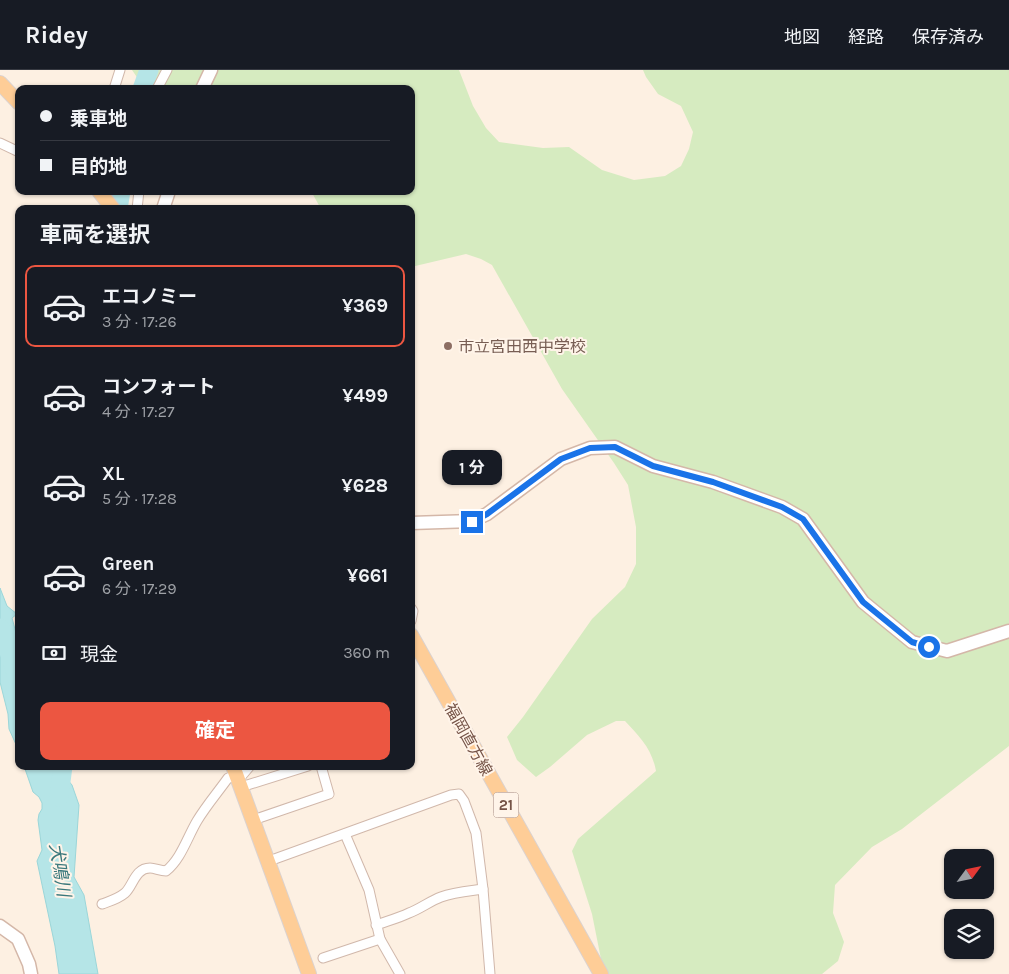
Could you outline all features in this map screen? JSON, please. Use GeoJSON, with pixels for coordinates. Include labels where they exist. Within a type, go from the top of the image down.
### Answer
{"type":"FeatureCollection","features":[{"type":"Feature","properties":{"kind":"main road"},"geometry":{"type":"LineString","coordinates":[[0,83],[15,99]]}},
{"type":"Feature","properties":{"kind":"main road"},"geometry":{"type":"LineString","coordinates":[[102,195],[110,205]]}},
{"type":"Feature","properties":{"kind":"main road","name":"福岡直方線"},"geometry":{"type":"LineString","coordinates":[[415,642],[601,974]]}},
{"type":"Feature","properties":{"kind":"main road"},"geometry":{"type":"LineString","coordinates":[[237,777],[309,974]]}},
{"type":"Feature","properties":{"kind":"street"},"geometry":{"type":"LineString","coordinates":[[115,85],[120,70]]}},
{"type":"Feature","properties":{"kind":"street"},"geometry":{"type":"LineString","coordinates":[[159,85],[167,70]]}},
{"type":"Feature","properties":{"kind":"street"},"geometry":{"type":"LineString","coordinates":[[204,85],[211,70]]}},
{"type":"Feature","properties":{"kind":"street"},"geometry":{"type":"LineString","coordinates":[[0,143],[15,150]]}},
{"type":"Feature","properties":{"kind":"street"},"geometry":{"type":"LineString","coordinates":[[415,523],[472,522],[487,514],[561,459],[590,448],[615,447],[653,466],[713,482],[782,507],[803,519],[863,602],[912,642],[946,651],[1009,631]]}},
{"type":"Feature","properties":{"kind":"street"},"geometry":{"type":"LineString","coordinates":[[102,904],[124,894],[141,870],[149,868],[166,872],[171,867],[198,820],[228,778],[282,770]]}},
{"type":"Feature","properties":{"kind":"street"},"geometry":{"type":"LineString","coordinates":[[254,820],[329,794],[322,770]]}},
{"type":"Feature","properties":{"kind":"street"},"geometry":{"type":"LineString","coordinates":[[269,861],[451,795],[459,794],[464,801],[476,833],[480,890],[490,974]]}},
{"type":"Feature","properties":{"kind":"street"},"geometry":{"type":"LineString","coordinates":[[345,834],[369,890],[380,939],[400,974]]}},
{"type":"Feature","properties":{"kind":"street"},"geometry":{"type":"LineString","coordinates":[[376,926],[390,919],[408,914],[439,898],[480,890]]}},
{"type":"Feature","properties":{"kind":"street"},"geometry":{"type":"LineString","coordinates":[[0,926],[18,939],[29,964],[31,974]]}},
{"type":"Feature","properties":{"kind":"street"},"geometry":{"type":"LineString","coordinates":[[323,958],[380,939]]}},
{"type":"Feature","properties":{"kind":"green space"},"geometry":{"type":"Polygon","coordinates":[[[132,70],[459,70],[473,106],[486,128],[499,142],[543,148],[569,147],[602,170],[634,180],[665,176],[681,166],[689,149],[693,132],[681,106],[658,94],[643,70],[1009,70],[1009,746],[902,829],[872,847],[835,885],[833,913],[844,942],[838,961],[822,974],[604,974],[592,914],[572,851],[578,839],[656,771],[652,756],[625,721],[616,721],[587,735],[536,777],[517,760],[507,737],[592,619],[625,587],[636,564],[636,527],[628,485],[562,389],[492,265],[466,254],[415,266],[415,205],[319,205],[313,195],[415,195],[415,85],[142,85],[132,70]]]}},
{"type":"Feature","properties":{"kind":"water"},"geometry":{"type":"Polygon","coordinates":[[[0,588],[7,606],[15,612],[15,616],[12,618],[15,629],[15,648],[13,641],[5,630],[0,635],[0,588]]]}},
{"type":"Feature","properties":{"kind":"water"},"geometry":{"type":"Polygon","coordinates":[[[0,653],[3,655],[15,686],[15,742],[9,729],[8,714],[0,682],[0,653]]]}},
{"type":"Feature","properties":{"kind":"water"},"geometry":{"type":"Polygon","coordinates":[[[25,770],[62,770],[72,785],[79,805],[74,877],[84,895],[98,974],[59,974],[37,861],[42,850],[38,820],[42,803],[33,792],[25,770]]]}},
{"type":"Feature","properties":{"kind":"waterway"},"geometry":{"type":"LineString","coordinates":[[143,85],[149,70]]}},
{"type":"Feature","properties":{"kind":"waterway"},"geometry":{"type":"LineString","coordinates":[[119,205],[120,195]]}},
{"type":"Feature","properties":{"kind":"waterway","name":"犬鳴川"},"geometry":{"type":"LineString","coordinates":[[0,628],[15,670]]}},
{"type":"Feature","properties":{"kind":"waterway"},"geometry":{"type":"LineString","coordinates":[[59,797],[62,770]]}},
{"type":"Feature","properties":{"kind":"place","name":"市立宮田西中学校"},"geometry":{"type":"Point","coordinates":[448,346]}},
{"type":"Feature","properties":{"kind":"route"},"geometry":{"type":"LineString","coordinates":[[472,522],[487,514],[561,459],[590,448],[615,447],[653,466],[713,482],[782,507],[803,519],[863,602],[912,642],[929,647]]}}]}
